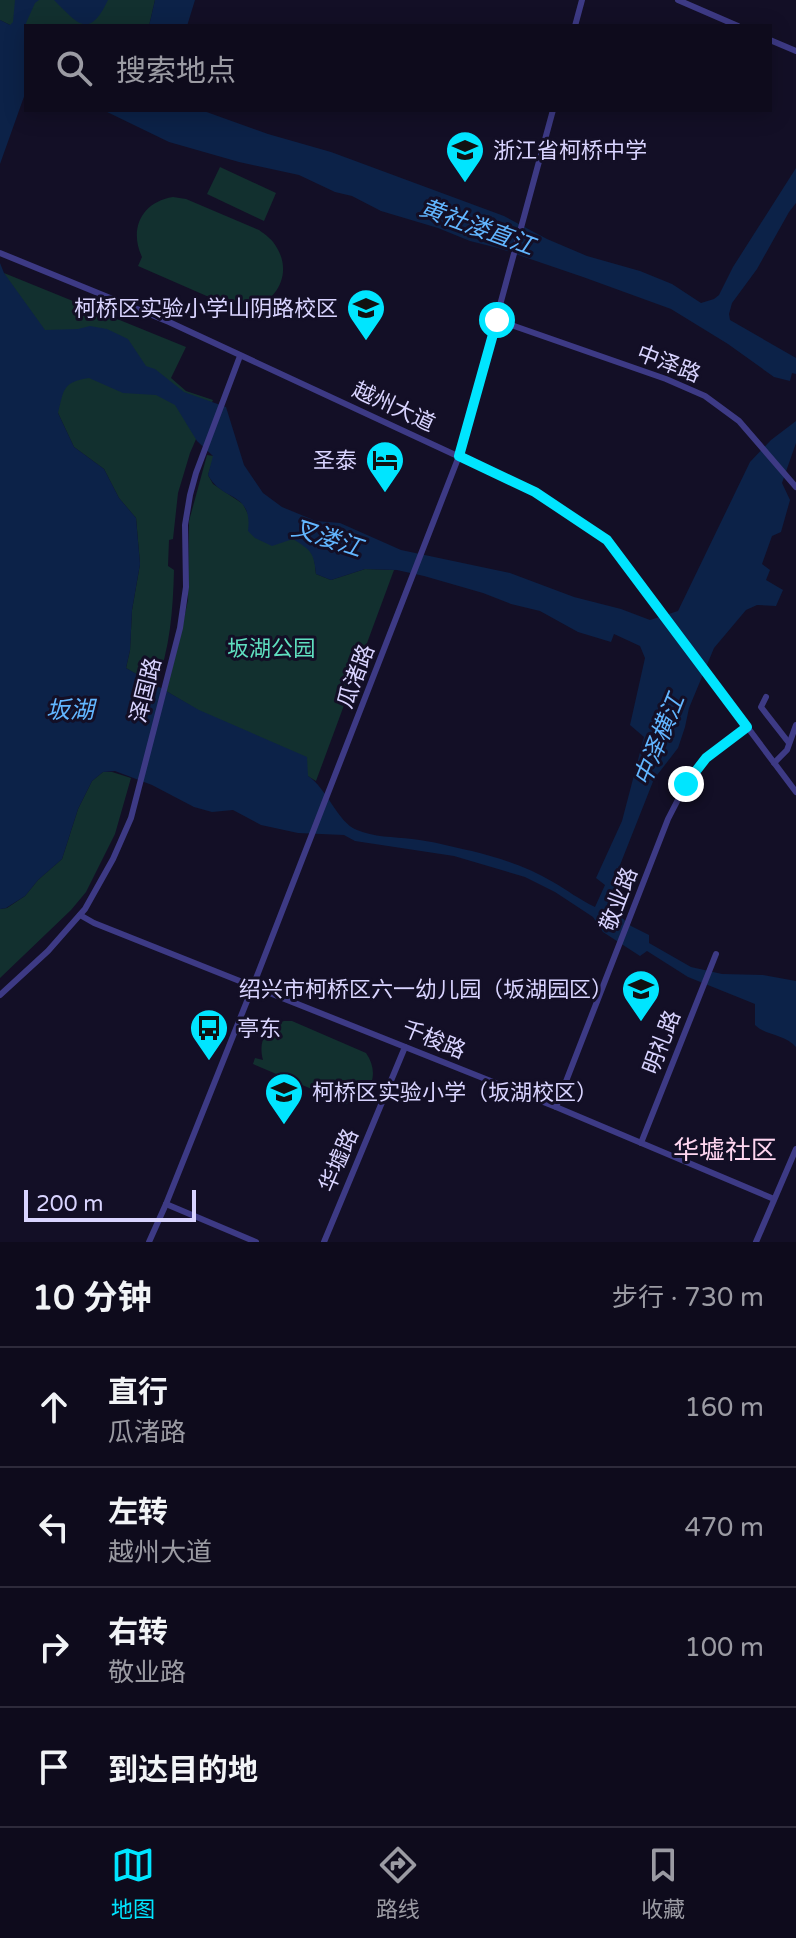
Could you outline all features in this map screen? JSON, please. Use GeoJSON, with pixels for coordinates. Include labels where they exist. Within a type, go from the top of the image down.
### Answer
{"type":"FeatureCollection","features":[{"type":"Feature","properties":{"kind":"street"},"geometry":{"type":"LineString","coordinates":[[576,24],[582,0]]}},
{"type":"Feature","properties":{"kind":"street"},"geometry":{"type":"LineString","coordinates":[[678,0],[733,24]]}},
{"type":"Feature","properties":{"kind":"street"},"geometry":{"type":"LineString","coordinates":[[772,41],[796,51]]}},
{"type":"Feature","properties":{"kind":"street","name":"瓜渚路"},"geometry":{"type":"LineString","coordinates":[[149,1242],[332,787],[459,456],[552,112]]}},
{"type":"Feature","properties":{"kind":"street","name":"越州大道"},"geometry":{"type":"LineString","coordinates":[[1,253],[169,322],[459,456],[535,492],[607,540],[796,792]]}},
{"type":"Feature","properties":{"kind":"street","name":"中泽路"},"geometry":{"type":"LineString","coordinates":[[497,320],[666,379],[705,396],[739,421],[796,487]]}},
{"type":"Feature","properties":{"kind":"street","name":"泽国路"},"geometry":{"type":"LineString","coordinates":[[0,995],[48,951],[80,915],[113,859],[131,818],[180,628],[186,587],[188,510],[196,473],[240,356]]}},
{"type":"Feature","properties":{"kind":"street"},"geometry":{"type":"LineString","coordinates":[[766,697],[761,707],[789,743]]}},
{"type":"Feature","properties":{"kind":"street"},"geometry":{"type":"LineString","coordinates":[[774,763],[787,750],[796,725]]}},
{"type":"Feature","properties":{"kind":"street","name":"敬业路"},"geometry":{"type":"LineString","coordinates":[[556,1107],[668,819],[686,784],[706,758],[747,727]]}},
{"type":"Feature","properties":{"kind":"street","name":"千梭路"},"geometry":{"type":"LineString","coordinates":[[80,915],[556,1107],[774,1199]]}},
{"type":"Feature","properties":{"kind":"street","name":"明礼路"},"geometry":{"type":"LineString","coordinates":[[641,1143],[716,954]]}},
{"type":"Feature","properties":{"kind":"street","name":"华墟路"},"geometry":{"type":"LineString","coordinates":[[324,1242],[405,1047]]}},
{"type":"Feature","properties":{"kind":"street"},"geometry":{"type":"LineString","coordinates":[[756,1242],[796,1149]]}},
{"type":"Feature","properties":{"kind":"street"},"geometry":{"type":"LineString","coordinates":[[166,1204],[256,1242]]}},
{"type":"Feature","properties":{"kind":"green space"},"geometry":{"type":"Polygon","coordinates":[[[0,0],[155,0],[149,24],[24,24],[24,32],[0,20],[0,0]]]}},
{"type":"Feature","properties":{"kind":"green space"},"geometry":{"type":"Polygon","coordinates":[[[220,167],[276,193],[264,221],[207,194],[220,167]]]}},
{"type":"Feature","properties":{"kind":"green space"},"geometry":{"type":"Polygon","coordinates":[[[173,197],[186,199],[259,230],[271,240],[282,259],[283,269],[278,288],[271,296],[263,303],[241,311],[138,266],[142,257],[137,237],[141,219],[153,205],[173,197]]]}},
{"type":"Feature","properties":{"kind":"green space","name":"坂湖公园"},"geometry":{"type":"Polygon","coordinates":[[[4,273],[186,347],[171,378],[186,391],[213,400],[190,453],[178,493],[173,539],[169,540],[168,566],[174,570],[172,615],[165,658],[156,686],[126,668],[140,564],[136,518],[119,498],[104,469],[74,447],[4,273]]]}},
{"type":"Feature","properties":{"kind":"green space","name":"坂湖公园"},"geometry":{"type":"Polygon","coordinates":[[[207,455],[214,456],[208,475],[213,484],[243,504],[250,518],[282,530],[304,543],[312,554],[316,574],[331,580],[365,569],[394,570],[316,781],[166,691],[188,600],[189,521],[207,455]]]}},
{"type":"Feature","properties":{"kind":"green space"},"geometry":{"type":"Polygon","coordinates":[[[103,772],[131,778],[115,834],[86,892],[0,978],[0,909],[25,896],[62,859],[78,809],[92,781],[103,772]]]}},
{"type":"Feature","properties":{"kind":"green space"},"geometry":{"type":"Polygon","coordinates":[[[284,1021],[292,1021],[366,1053],[373,1075],[368,1088],[347,1104],[253,1064],[255,1058],[263,1060],[264,1036],[284,1021]]]}},
{"type":"Feature","properties":{"kind":"water"},"geometry":{"type":"Polygon","coordinates":[[[15,0],[39,0],[24,24],[24,97],[0,164],[0,20],[10,25],[15,0]]]}},
{"type":"Feature","properties":{"kind":"water"},"geometry":{"type":"Polygon","coordinates":[[[54,0],[108,0],[95,20],[83,24],[54,0]]]}},
{"type":"Feature","properties":{"kind":"water"},"geometry":{"type":"Polygon","coordinates":[[[155,0],[195,0],[188,24],[149,24],[155,0]]]}},
{"type":"Feature","properties":{"kind":"water","name":"黄社溇直江"},"geometry":{"type":"Polygon","coordinates":[[[107,112],[207,112],[331,152],[504,216],[587,256],[672,284],[701,303],[719,295],[733,267],[796,168],[796,203],[757,269],[732,303],[729,314],[730,320],[796,358],[796,374],[792,373],[790,381],[774,377],[671,309],[498,248],[381,211],[299,175],[169,142],[107,112]]]}},
{"type":"Feature","properties":{"kind":"water"},"geometry":{"type":"Polygon","coordinates":[[[0,263],[45,330],[90,326],[107,329],[128,339],[146,366],[155,369],[184,392],[226,407],[244,465],[263,493],[282,507],[316,521],[340,523],[401,550],[510,573],[650,620],[678,611],[750,462],[771,440],[796,421],[796,443],[782,483],[790,500],[781,532],[772,536],[762,564],[770,570],[766,580],[783,590],[776,606],[757,605],[746,610],[714,648],[689,708],[678,748],[654,779],[620,865],[612,909],[631,926],[649,935],[649,943],[691,967],[722,974],[763,975],[796,981],[796,1047],[755,1025],[755,1004],[688,977],[647,951],[640,956],[603,932],[593,917],[525,877],[454,856],[355,841],[344,835],[298,833],[261,825],[233,810],[212,812],[194,807],[152,785],[115,771],[103,772],[92,781],[78,809],[62,859],[25,896],[0,909],[0,263]],[[89,378],[80,380],[66,388],[58,413],[74,447],[104,469],[119,498],[136,518],[140,564],[126,668],[199,710],[307,757],[308,776],[321,788],[344,820],[357,830],[420,840],[503,860],[524,867],[595,907],[605,885],[596,878],[622,821],[644,737],[630,725],[645,658],[640,646],[614,634],[611,642],[578,632],[540,611],[397,570],[365,569],[331,580],[316,574],[308,549],[293,539],[272,546],[248,531],[246,509],[214,484],[208,475],[213,456],[197,441],[175,405],[156,395],[123,393],[89,378]]]}},
{"type":"Feature","properties":{"kind":"place","name":"浙江省柯桥中学"},"geometry":{"type":"Point","coordinates":[465,184]}},
{"type":"Feature","properties":{"kind":"place","name":"柯桥区实验小学山阴路校区"},"geometry":{"type":"Point","coordinates":[366,342]}},
{"type":"Feature","properties":{"kind":"place","name":"圣泰"},"geometry":{"type":"Point","coordinates":[385,494]}},
{"type":"Feature","properties":{"kind":"place","name":"绍兴市柯桥区六一幼儿园（坂湖园区）"},"geometry":{"type":"Point","coordinates":[641,1023]}},
{"type":"Feature","properties":{"kind":"place","name":"亭东"},"geometry":{"type":"Point","coordinates":[209,1062]}},
{"type":"Feature","properties":{"kind":"place","name":"柯桥区实验小学（坂湖校区）"},"geometry":{"type":"Point","coordinates":[284,1126]}},
{"type":"Feature","properties":{"kind":"district","name":"华墟社区"},"geometry":{"type":"Point","coordinates":[725,1150]}},
{"type":"Feature","properties":{"kind":"route"},"geometry":{"type":"LineString","coordinates":[[497,320],[459,456],[535,492],[607,540],[747,727],[706,758],[686,784]]}},
{"type":"Feature","properties":{"kind":"water label","name":"叉溇江"},"geometry":{"type":"Point","coordinates":[327,538]}},
{"type":"Feature","properties":{"kind":"water label","name":"坂湖"},"geometry":{"type":"Point","coordinates":[70,710]}},
{"type":"Feature","properties":{"kind":"water label","name":"中泽横江"},"geometry":{"type":"Point","coordinates":[659,740]}}]}
